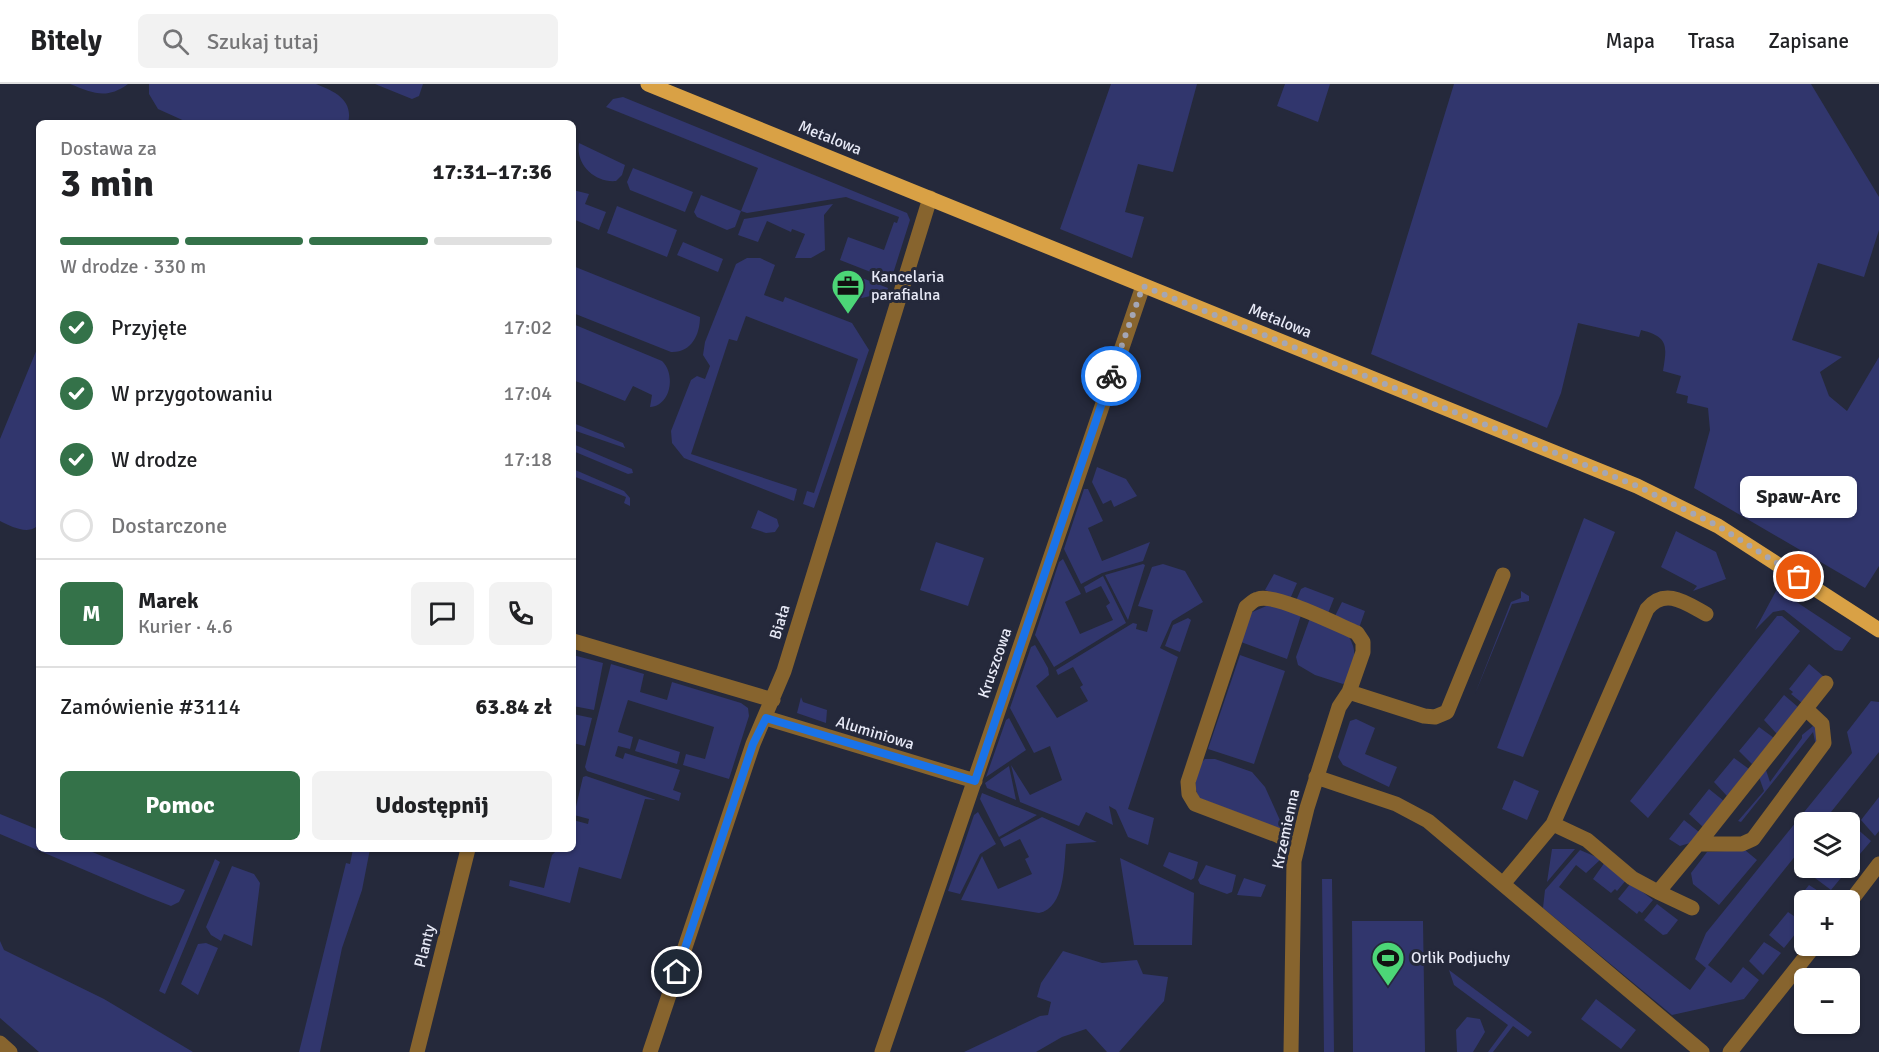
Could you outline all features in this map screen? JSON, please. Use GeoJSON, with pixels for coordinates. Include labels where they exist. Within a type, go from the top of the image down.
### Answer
{"type":"FeatureCollection","features":[{"type":"Feature","properties":{"kind":"main road","name":"Metalowa"},"geometry":{"type":"LineString","coordinates":[[648,84],[1677,504],[1718,526],[1879,630]]}},
{"type":"Feature","properties":{"kind":"street","name":"Biała"},"geometry":{"type":"LineString","coordinates":[[650,1052],[753,744],[773,700],[930,198]]}},
{"type":"Feature","properties":{"kind":"street","name":"Kruszcowa"},"geometry":{"type":"LineString","coordinates":[[882,1052],[1143,286]]}},
{"type":"Feature","properties":{"kind":"street"},"geometry":{"type":"LineString","coordinates":[[1348,692],[1424,716],[1435,717],[1447,712],[1503,575]]}},
{"type":"Feature","properties":{"kind":"street"},"geometry":{"type":"LineString","coordinates":[[1503,884],[1553,824],[1647,609],[1659,598],[1671,597],[1706,614]]}},
{"type":"Feature","properties":{"kind":"street","name":"Krzemienna"},"geometry":{"type":"LineString","coordinates":[[1291,1052],[1294,861],[1316,777],[1339,707],[1348,692],[1363,652],[1363,642],[1358,633],[1291,605],[1266,598],[1256,599],[1246,607],[1188,782],[1189,794],[1195,804],[1277,835],[1297,846]]}},
{"type":"Feature","properties":{"kind":"street"},"geometry":{"type":"LineString","coordinates":[[576,642],[773,700]]}},
{"type":"Feature","properties":{"kind":"street"},"geometry":{"type":"LineString","coordinates":[[1658,892],[1826,683]]}},
{"type":"Feature","properties":{"kind":"street"},"geometry":{"type":"LineString","coordinates":[[1698,844],[1742,844],[1753,839],[1824,743],[1822,724],[1806,709]]}},
{"type":"Feature","properties":{"kind":"street","name":"Aluminiowa"},"geometry":{"type":"LineString","coordinates":[[766,718],[975,781]]}},
{"type":"Feature","properties":{"kind":"street"},"geometry":{"type":"LineString","coordinates":[[1316,777],[1396,804],[1428,821],[1702,1052]]}},
{"type":"Feature","properties":{"kind":"street"},"geometry":{"type":"LineString","coordinates":[[1553,824],[1587,840],[1632,878],[1692,908]]}},
{"type":"Feature","properties":{"kind":"street","name":"Planty"},"geometry":{"type":"LineString","coordinates":[[417,1052],[467,852]]}},
{"type":"Feature","properties":{"kind":"street"},"geometry":{"type":"LineString","coordinates":[[1860,890],[1877,870]]}},
{"type":"Feature","properties":{"kind":"street"},"geometry":{"type":"LineString","coordinates":[[1730,1052],[1806,956]]}},
{"type":"Feature","properties":{"kind":"street"},"geometry":{"type":"LineString","coordinates":[[0,1043],[10,1052]]}},
{"type":"Feature","properties":{"kind":"shaded area"},"geometry":{"type":"Polygon","coordinates":[[[70,84],[128,84],[113,92],[99,93],[70,84]]]}},
{"type":"Feature","properties":{"kind":"shaded area"},"geometry":{"type":"Polygon","coordinates":[[[149,84],[316,84],[336,93],[345,102],[349,115],[348,120],[182,120],[158,109],[149,94],[149,84]]]}},
{"type":"Feature","properties":{"kind":"shaded area"},"geometry":{"type":"Polygon","coordinates":[[[375,84],[423,84],[419,96],[412,99],[375,84]]]}},
{"type":"Feature","properties":{"kind":"shaded area"},"geometry":{"type":"Polygon","coordinates":[[[1111,84],[1197,84],[1173,172],[1138,164],[1125,212],[1144,217],[1132,258],[1060,229],[1111,84]]]}},
{"type":"Feature","properties":{"kind":"shaded area"},"geometry":{"type":"Polygon","coordinates":[[[1285,84],[1330,84],[1318,122],[1277,106],[1285,84]]]}},
{"type":"Feature","properties":{"kind":"shaded area"},"geometry":{"type":"Polygon","coordinates":[[[1454,84],[1811,84],[1879,197],[1879,230],[1864,277],[1818,263],[1792,340],[1842,357],[1820,372],[1829,396],[1847,411],[1879,357],[1879,566],[1865,588],[1694,488],[1710,430],[1708,408],[1687,403],[1688,396],[1676,393],[1681,376],[1663,371],[1665,349],[1661,339],[1657,336],[1641,330],[1639,337],[1578,323],[1561,393],[1547,428],[1371,354],[1454,84]]]}},
{"type":"Feature","properties":{"kind":"shaded area"},"geometry":{"type":"Polygon","coordinates":[[[623,97],[907,213],[910,220],[891,280],[840,260],[848,237],[884,250],[894,222],[897,223],[899,217],[846,197],[747,213],[741,211],[758,168],[606,107],[613,99],[623,97]]]}},
{"type":"Feature","properties":{"kind":"shaded area"},"geometry":{"type":"Polygon","coordinates":[[[579,143],[625,165],[622,175],[616,181],[608,181],[588,171],[580,158],[579,143]]]}},
{"type":"Feature","properties":{"kind":"shaded area"},"geometry":{"type":"Polygon","coordinates":[[[633,168],[693,192],[685,212],[630,190],[627,182],[633,168]]]}},
{"type":"Feature","properties":{"kind":"shaded area"},"geometry":{"type":"Polygon","coordinates":[[[576,191],[589,194],[585,204],[606,212],[599,230],[576,220],[576,191]]]}},
{"type":"Feature","properties":{"kind":"shaded area"},"geometry":{"type":"Polygon","coordinates":[[[701,195],[741,211],[735,227],[727,230],[697,217],[694,212],[701,195]]]}},
{"type":"Feature","properties":{"kind":"shaded area"},"geometry":{"type":"Polygon","coordinates":[[[833,204],[824,215],[825,250],[811,258],[795,258],[805,234],[792,229],[791,232],[767,221],[758,242],[738,235],[744,219],[833,204]]]}},
{"type":"Feature","properties":{"kind":"shaded area"},"geometry":{"type":"Polygon","coordinates":[[[617,206],[677,230],[667,257],[607,233],[617,206]]]}},
{"type":"Feature","properties":{"kind":"shaded area"},"geometry":{"type":"Polygon","coordinates":[[[683,242],[723,259],[718,272],[677,255],[683,242]]]}},
{"type":"Feature","properties":{"kind":"shaded area"},"geometry":{"type":"Polygon","coordinates":[[[747,258],[760,258],[775,265],[764,295],[783,302],[785,297],[852,323],[869,350],[814,508],[803,504],[807,491],[814,493],[858,359],[746,316],[737,341],[729,339],[691,454],[797,489],[794,501],[684,458],[672,443],[671,431],[691,380],[697,376],[705,379],[710,366],[703,355],[705,342],[736,264],[747,258]]]}},
{"type":"Feature","properties":{"kind":"shaded area"},"geometry":{"type":"Polygon","coordinates":[[[576,267],[700,317],[693,342],[678,352],[671,352],[576,314],[576,267]]]}},
{"type":"Feature","properties":{"kind":"shaded area"},"geometry":{"type":"Polygon","coordinates":[[[849,273],[888,288],[887,292],[862,298],[843,291],[849,273]]]}},
{"type":"Feature","properties":{"kind":"shaded area"},"geometry":{"type":"Polygon","coordinates":[[[576,325],[662,361],[666,367],[670,381],[663,401],[650,407],[652,395],[633,386],[625,401],[576,381],[576,325]]]}},
{"type":"Feature","properties":{"kind":"shaded area"},"geometry":{"type":"Polygon","coordinates":[[[36,351],[35,528],[26,530],[15,528],[0,521],[0,439],[36,351]]]}},
{"type":"Feature","properties":{"kind":"shaded area"},"geometry":{"type":"Polygon","coordinates":[[[576,424],[623,443],[625,448],[576,431],[576,424]]]}},
{"type":"Feature","properties":{"kind":"shaded area"},"geometry":{"type":"Polygon","coordinates":[[[576,445],[632,469],[633,473],[628,474],[576,452],[576,445]]]}},
{"type":"Feature","properties":{"kind":"shaded area"},"geometry":{"type":"Polygon","coordinates":[[[1097,467],[1126,479],[1137,496],[1114,507],[1111,500],[1103,504],[1092,482],[1097,467]]]}},
{"type":"Feature","properties":{"kind":"shaded area"},"geometry":{"type":"Polygon","coordinates":[[[576,470],[624,491],[630,498],[630,506],[624,503],[626,497],[576,477],[576,470]]]}},
{"type":"Feature","properties":{"kind":"shaded area"},"geometry":{"type":"Polygon","coordinates":[[[1084,489],[1088,489],[1103,521],[1088,528],[1102,561],[1150,542],[1143,561],[1102,573],[1081,584],[1064,549],[1084,489]]]}},
{"type":"Feature","properties":{"kind":"shaded area"},"geometry":{"type":"Polygon","coordinates":[[[758,510],[777,519],[779,526],[775,532],[766,533],[751,528],[758,510]]]}},
{"type":"Feature","properties":{"kind":"shaded area"},"geometry":{"type":"Polygon","coordinates":[[[1584,518],[1615,532],[1523,757],[1497,748],[1584,518]]]}},
{"type":"Feature","properties":{"kind":"shaded area"},"geometry":{"type":"Polygon","coordinates":[[[1676,531],[1716,552],[1726,579],[1693,591],[1697,586],[1661,567],[1676,531]]]}},
{"type":"Feature","properties":{"kind":"shaded area"},"geometry":{"type":"Polygon","coordinates":[[[936,542],[984,558],[968,606],[920,590],[936,542]]]}},
{"type":"Feature","properties":{"kind":"shaded area"},"geometry":{"type":"Polygon","coordinates":[[[1063,559],[1081,594],[1065,602],[1080,634],[1113,620],[1106,606],[1110,603],[1101,586],[1086,593],[1084,587],[1103,576],[1126,623],[1054,667],[1035,635],[1059,562],[1063,559]]]}},
{"type":"Feature","properties":{"kind":"shaded area"},"geometry":{"type":"Polygon","coordinates":[[[1163,564],[1185,571],[1203,602],[1172,621],[1160,648],[1178,657],[1128,809],[1154,818],[1148,845],[1128,837],[1116,810],[1109,806],[1113,825],[1086,812],[1079,826],[1020,802],[1011,765],[1030,795],[1062,780],[1050,746],[1034,753],[1010,708],[1031,647],[1035,645],[1048,668],[1049,675],[1036,686],[1057,718],[1088,701],[1080,687],[1083,685],[1073,667],[1058,675],[1056,670],[1133,623],[1137,624],[1136,629],[1147,632],[1153,610],[1138,606],[1152,567],[1163,564]]]}},
{"type":"Feature","properties":{"kind":"shaded area"},"geometry":{"type":"Polygon","coordinates":[[[1145,565],[1128,620],[1105,575],[1145,565]]]}},
{"type":"Feature","properties":{"kind":"shaded area"},"geometry":{"type":"Polygon","coordinates":[[[1274,574],[1297,583],[1290,599],[1265,590],[1274,574]]]}},
{"type":"Feature","properties":{"kind":"shaded area"},"geometry":{"type":"Polygon","coordinates":[[[1305,587],[1334,598],[1327,616],[1295,603],[1301,589],[1305,587]]]}},
{"type":"Feature","properties":{"kind":"shaded area"},"geometry":{"type":"Polygon","coordinates":[[[1777,589],[1851,638],[1842,651],[1835,650],[1784,610],[1773,612],[1755,630],[1777,589]]]}},
{"type":"Feature","properties":{"kind":"shaded area"},"geometry":{"type":"Polygon","coordinates":[[[1521,591],[1529,596],[1529,601],[1512,604],[1475,694],[1511,602],[1521,598],[1521,591]]]}},
{"type":"Feature","properties":{"kind":"shaded area"},"geometry":{"type":"Polygon","coordinates":[[[1342,602],[1365,611],[1359,628],[1334,618],[1342,602]]]}},
{"type":"Feature","properties":{"kind":"shaded area"},"geometry":{"type":"Polygon","coordinates":[[[1271,604],[1301,615],[1287,659],[1241,642],[1250,613],[1271,604]]]}},
{"type":"Feature","properties":{"kind":"shaded area"},"geometry":{"type":"Polygon","coordinates":[[[1777,616],[1782,616],[1800,631],[1648,818],[1630,801],[1777,616]]]}},
{"type":"Feature","properties":{"kind":"shaded area"},"geometry":{"type":"Polygon","coordinates":[[[1188,618],[1191,620],[1180,652],[1165,646],[1173,625],[1188,618]]]}},
{"type":"Feature","properties":{"kind":"shaded area"},"geometry":{"type":"Polygon","coordinates":[[[1310,618],[1349,637],[1354,654],[1347,682],[1343,684],[1315,675],[1298,665],[1296,657],[1310,618]]]}},
{"type":"Feature","properties":{"kind":"shaded area"},"geometry":{"type":"Polygon","coordinates":[[[1240,655],[1285,671],[1254,764],[1208,749],[1240,655]]]}},
{"type":"Feature","properties":{"kind":"shaded area"},"geometry":{"type":"Polygon","coordinates":[[[576,656],[603,663],[594,710],[576,707],[576,656]]]}},
{"type":"Feature","properties":{"kind":"shaded area"},"geometry":{"type":"Polygon","coordinates":[[[611,664],[644,674],[640,692],[667,700],[672,682],[741,703],[748,708],[749,716],[729,779],[683,765],[686,754],[705,759],[714,727],[628,700],[618,732],[633,737],[630,749],[618,746],[615,756],[623,759],[625,753],[680,770],[673,790],[681,793],[679,801],[587,771],[585,767],[611,664]]]}},
{"type":"Feature","properties":{"kind":"shaded area"},"geometry":{"type":"Polygon","coordinates":[[[1809,664],[1823,676],[1802,703],[1791,694],[1793,692],[1789,689],[1809,664]]]}},
{"type":"Feature","properties":{"kind":"shaded area"},"geometry":{"type":"Polygon","coordinates":[[[1784,695],[1798,707],[1777,734],[1764,720],[1784,695]]]}},
{"type":"Feature","properties":{"kind":"shaded area"},"geometry":{"type":"Polygon","coordinates":[[[801,697],[803,702],[827,710],[826,723],[797,713],[801,697]]]}},
{"type":"Feature","properties":{"kind":"shaded area"},"geometry":{"type":"Polygon","coordinates":[[[1871,701],[1879,702],[1879,752],[1831,812],[1804,812],[1852,753],[1847,732],[1871,701]]]}},
{"type":"Feature","properties":{"kind":"shaded area"},"geometry":{"type":"Polygon","coordinates":[[[576,715],[592,718],[585,746],[576,744],[576,715]]]}},
{"type":"Feature","properties":{"kind":"shaded area"},"geometry":{"type":"Polygon","coordinates":[[[1009,718],[1026,750],[986,777],[1006,720],[1009,718]]]}},
{"type":"Feature","properties":{"kind":"shaded area"},"geometry":{"type":"Polygon","coordinates":[[[1356,719],[1375,728],[1365,754],[1397,767],[1389,787],[1343,765],[1338,757],[1350,721],[1356,719]]]}},
{"type":"Feature","properties":{"kind":"shaded area"},"geometry":{"type":"Polygon","coordinates":[[[1813,726],[1819,729],[1816,746],[1813,732],[1741,822],[1738,821],[1764,791],[1759,777],[1765,767],[1770,782],[1802,735],[1813,726]]]}},
{"type":"Feature","properties":{"kind":"shaded area"},"geometry":{"type":"Polygon","coordinates":[[[1759,727],[1774,738],[1752,764],[1739,751],[1759,727]]]}},
{"type":"Feature","properties":{"kind":"shaded area"},"geometry":{"type":"Polygon","coordinates":[[[639,739],[680,752],[677,764],[635,751],[639,739]]]}},
{"type":"Feature","properties":{"kind":"shaded area"},"geometry":{"type":"Polygon","coordinates":[[[1734,758],[1749,769],[1727,796],[1714,782],[1734,758]]]}},
{"type":"Feature","properties":{"kind":"shaded area"},"geometry":{"type":"Polygon","coordinates":[[[1205,759],[1215,759],[1252,772],[1265,787],[1283,827],[1280,829],[1199,798],[1196,777],[1205,759]]]}},
{"type":"Feature","properties":{"kind":"shaded area"},"geometry":{"type":"Polygon","coordinates":[[[1009,766],[1016,800],[987,788],[985,783],[1009,766]]]}},
{"type":"Feature","properties":{"kind":"shaded area"},"geometry":{"type":"Polygon","coordinates":[[[586,776],[656,800],[645,799],[621,879],[579,867],[570,903],[509,886],[510,880],[544,888],[552,855],[555,852],[576,852],[576,821],[588,824],[589,819],[576,816],[583,777],[586,776]]]}},
{"type":"Feature","properties":{"kind":"shaded area"},"geometry":{"type":"Polygon","coordinates":[[[1514,780],[1539,791],[1527,820],[1502,809],[1514,780]]]}},
{"type":"Feature","properties":{"kind":"shaded area"},"geometry":{"type":"Polygon","coordinates":[[[1709,789],[1724,801],[1703,827],[1689,814],[1709,789]]]}},
{"type":"Feature","properties":{"kind":"shaded area"},"geometry":{"type":"Polygon","coordinates":[[[982,793],[1037,815],[999,837],[980,799],[982,793]]]}},
{"type":"Feature","properties":{"kind":"shaded area"},"geometry":{"type":"Polygon","coordinates":[[[1879,797],[1879,831],[1875,836],[1861,820],[1879,797]]]}},
{"type":"Feature","properties":{"kind":"shaded area"},"geometry":{"type":"Polygon","coordinates":[[[978,812],[996,844],[980,854],[960,894],[948,891],[974,815],[978,812]]]}},
{"type":"Feature","properties":{"kind":"shaded area"},"geometry":{"type":"Polygon","coordinates":[[[0,814],[36,829],[36,849],[0,834],[0,814]]]}},
{"type":"Feature","properties":{"kind":"shaded area"},"geometry":{"type":"Polygon","coordinates":[[[1042,817],[1097,842],[1066,844],[1062,884],[1054,903],[1039,913],[961,900],[982,856],[998,889],[1032,874],[1025,859],[1029,857],[1020,839],[1004,847],[1000,839],[1042,817]]]}},
{"type":"Feature","properties":{"kind":"shaded area"},"geometry":{"type":"Polygon","coordinates":[[[1684,820],[1699,832],[1690,843],[1680,846],[1669,839],[1684,820]]]}},
{"type":"Feature","properties":{"kind":"shaded area"},"geometry":{"type":"Polygon","coordinates":[[[1794,825],[1794,858],[1708,965],[1731,983],[1743,967],[1759,980],[1744,999],[1672,1015],[1543,908],[1545,890],[1580,850],[1601,859],[1586,873],[1576,865],[1559,887],[1690,990],[1706,968],[1695,959],[1706,933],[1794,825]]]}},
{"type":"Feature","properties":{"kind":"shaded area"},"geometry":{"type":"Polygon","coordinates":[[[1860,831],[1871,841],[1860,854],[1860,831]]]}},
{"type":"Feature","properties":{"kind":"shaded area"},"geometry":{"type":"Polygon","coordinates":[[[1552,849],[1575,849],[1547,882],[1552,849]]]}},
{"type":"Feature","properties":{"kind":"shaded area"},"geometry":{"type":"Polygon","coordinates":[[[1745,850],[1757,860],[1719,905],[1693,884],[1691,873],[1707,852],[1745,850]]]}},
{"type":"Feature","properties":{"kind":"shaded area"},"geometry":{"type":"Polygon","coordinates":[[[42,852],[92,852],[185,890],[179,902],[171,906],[42,852]]]}},
{"type":"Feature","properties":{"kind":"shaded area"},"geometry":{"type":"Polygon","coordinates":[[[352,852],[369,852],[362,890],[342,948],[320,1052],[299,1052],[346,863],[350,864],[352,852]]]}},
{"type":"Feature","properties":{"kind":"shaded area"},"geometry":{"type":"Polygon","coordinates":[[[1169,852],[1198,862],[1194,878],[1191,880],[1163,866],[1169,852]]]}},
{"type":"Feature","properties":{"kind":"shaded area"},"geometry":{"type":"Polygon","coordinates":[[[1120,858],[1194,893],[1192,945],[1134,945],[1120,858]]]}},
{"type":"Feature","properties":{"kind":"shaded area"},"geometry":{"type":"Polygon","coordinates":[[[215,859],[220,862],[165,994],[159,991],[215,859]]]}},
{"type":"Feature","properties":{"kind":"shaded area"},"geometry":{"type":"Polygon","coordinates":[[[1605,862],[1627,879],[1617,891],[1615,889],[1611,893],[1593,879],[1605,862]]]}},
{"type":"Feature","properties":{"kind":"shaded area"},"geometry":{"type":"Polygon","coordinates":[[[1206,865],[1236,875],[1232,892],[1227,894],[1200,884],[1198,880],[1206,865]]]}},
{"type":"Feature","properties":{"kind":"shaded area"},"geometry":{"type":"Polygon","coordinates":[[[232,866],[254,874],[260,883],[252,946],[224,934],[221,941],[211,935],[206,927],[232,866]]]}},
{"type":"Feature","properties":{"kind":"shaded area"},"geometry":{"type":"Polygon","coordinates":[[[1244,878],[1266,885],[1261,897],[1237,895],[1244,878]]]}},
{"type":"Feature","properties":{"kind":"shaded area"},"geometry":{"type":"Polygon","coordinates":[[[1815,878],[1841,878],[1831,890],[1815,878]]]}},
{"type":"Feature","properties":{"kind":"shaded area"},"geometry":{"type":"Polygon","coordinates":[[[1322,879],[1332,879],[1334,1052],[1324,1052],[1322,879]]]}},
{"type":"Feature","properties":{"kind":"shaded area"},"geometry":{"type":"Polygon","coordinates":[[[1631,883],[1653,900],[1642,913],[1639,911],[1637,914],[1618,899],[1631,883]]]}},
{"type":"Feature","properties":{"kind":"shaded area"},"geometry":{"type":"Polygon","coordinates":[[[1809,885],[1817,890],[1805,890],[1809,885]]]}},
{"type":"Feature","properties":{"kind":"shaded area"},"geometry":{"type":"Polygon","coordinates":[[[1657,904],[1678,920],[1667,934],[1663,935],[1644,920],[1657,904]]]}},
{"type":"Feature","properties":{"kind":"shaded area"},"geometry":{"type":"Polygon","coordinates":[[[1788,912],[1794,916],[1794,936],[1784,948],[1769,935],[1788,912]]]}},
{"type":"Feature","properties":{"kind":"shaded area","name":"Orlik Podjuchy"},"geometry":{"type":"Polygon","coordinates":[[[1352,921],[1423,921],[1425,1052],[1353,1052],[1352,921]]]}},
{"type":"Feature","properties":{"kind":"shaded area"},"geometry":{"type":"Polygon","coordinates":[[[0,941],[4,950],[104,999],[193,1052],[39,1052],[0,1018],[0,941]]]}},
{"type":"Feature","properties":{"kind":"shaded area"},"geometry":{"type":"Polygon","coordinates":[[[1764,942],[1781,953],[1763,975],[1749,961],[1764,942]]]}},
{"type":"Feature","properties":{"kind":"shaded area"},"geometry":{"type":"Polygon","coordinates":[[[206,943],[218,948],[198,995],[181,984],[198,944],[206,943]]]}},
{"type":"Feature","properties":{"kind":"shaded area"},"geometry":{"type":"Polygon","coordinates":[[[1063,951],[1102,963],[1137,960],[1143,974],[1168,977],[1164,1001],[1119,1052],[1107,1052],[1086,1029],[1062,1037],[1036,1052],[964,1052],[1040,1016],[1048,1015],[1051,1002],[1037,997],[1041,983],[1063,951]]]}},
{"type":"Feature","properties":{"kind":"shaded area"},"geometry":{"type":"Polygon","coordinates":[[[1449,970],[1532,1032],[1528,1037],[1513,1026],[1493,1052],[1488,1052],[1508,1025],[1454,985],[1449,970]]]}},
{"type":"Feature","properties":{"kind":"shaded area"},"geometry":{"type":"Polygon","coordinates":[[[1596,999],[1636,1030],[1621,1049],[1581,1019],[1596,999]]]}},
{"type":"Feature","properties":{"kind":"shaded area"},"geometry":{"type":"Polygon","coordinates":[[[1467,1017],[1480,1019],[1485,1032],[1473,1052],[1457,1052],[1456,1030],[1467,1017]]]}},
{"type":"Feature","properties":{"kind":"way so far"},"geometry":{"type":"LineString","coordinates":[[1111,376],[1143,286],[1637,486],[1718,526],[1799,577]]}},
{"type":"Feature","properties":{"kind":"place","name":"Kancelaria parafialna"},"geometry":{"type":"Point","coordinates":[848,315]}},
{"type":"Feature","properties":{"kind":"place","name":"Spaw-Arc"},"geometry":{"type":"Point","coordinates":[1799,577]}},
{"type":"Feature","properties":{"kind":"place","name":"Orlik Podjuchy"},"geometry":{"type":"Point","coordinates":[1388,987]}},
{"type":"Feature","properties":{"kind":"route"},"geometry":{"type":"LineString","coordinates":[[677,972],[753,744],[766,718],[975,781],[1111,376]]}}]}
